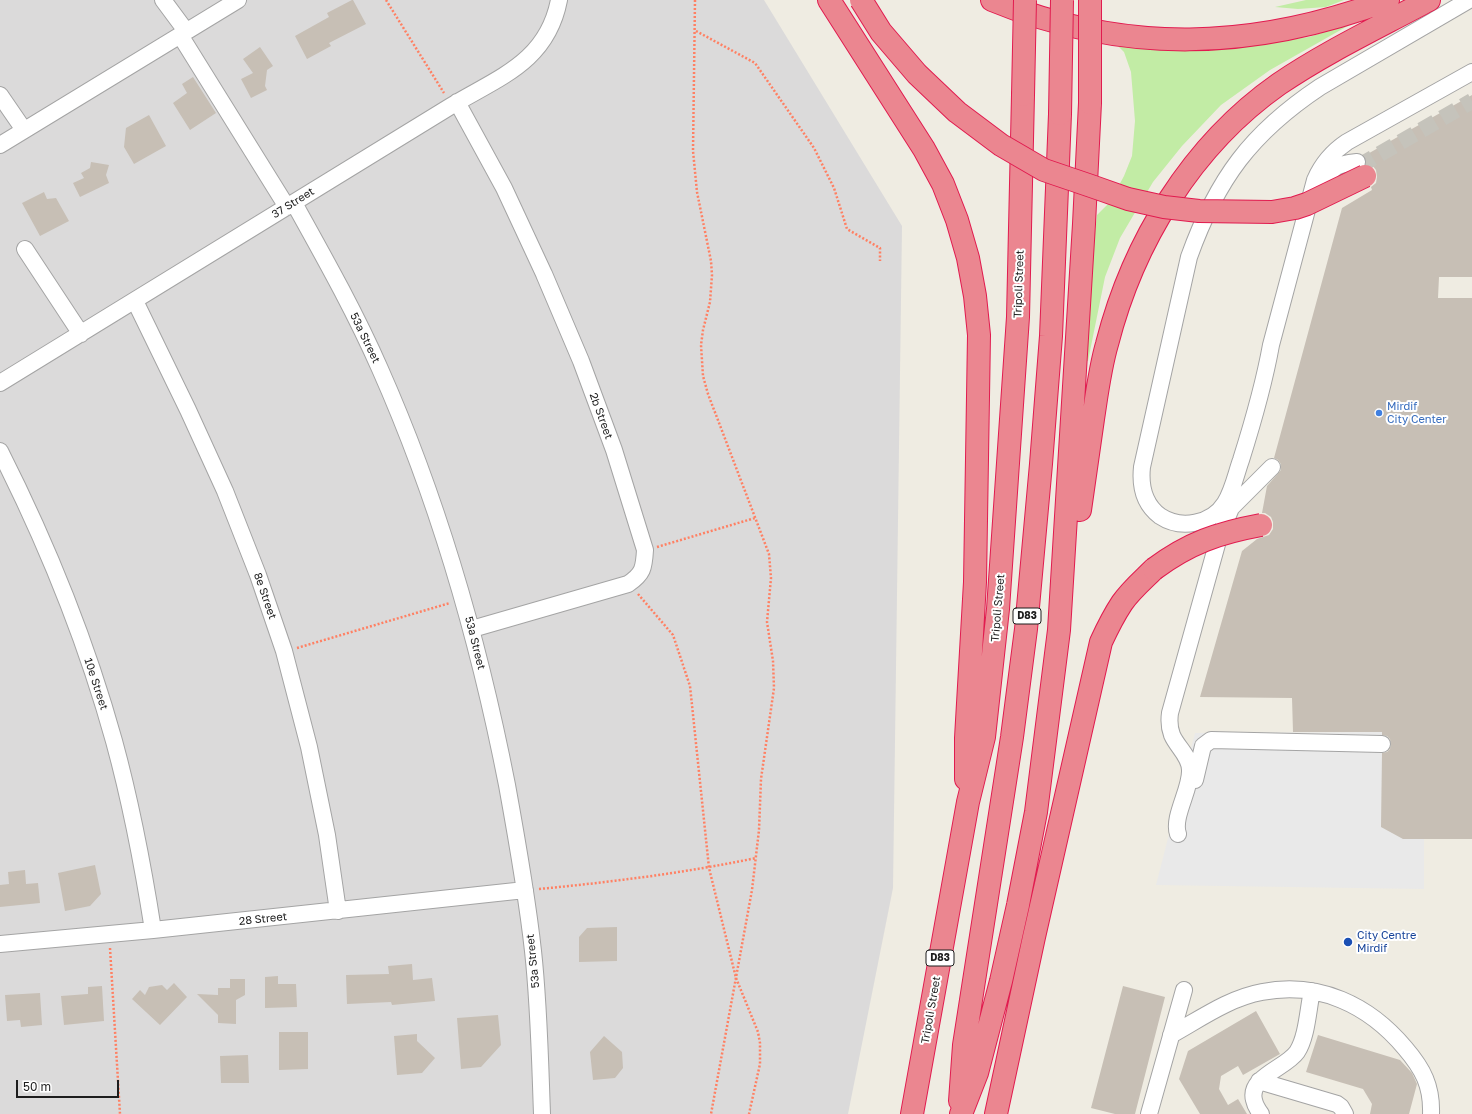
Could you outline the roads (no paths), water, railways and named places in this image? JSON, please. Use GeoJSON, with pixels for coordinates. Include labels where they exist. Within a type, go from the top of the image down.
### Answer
{"type":"FeatureCollection","features":[{"type":"Feature","properties":{"kind":"highway"},"geometry":{"type":"LineString","coordinates":[[829,0],[924,149],[942,184],[957,220],[966,250],[975,296],[979,335],[979,389],[975,582],[966,738],[968,802]]}},
{"type":"Feature","properties":{"kind":"highway"},"geometry":{"type":"LineString","coordinates":[[861,0],[882,32],[916,74],[957,112],[1001,145],[1044,170],[1128,199],[1164,207],[1200,211],[1272,212],[1295,208],[1307,204],[1363,172]]}},
{"type":"Feature","properties":{"kind":"highway"},"geometry":{"type":"LineString","coordinates":[[992,0],[1033,15],[1085,30],[1112,35],[1173,39],[1238,37],[1278,32],[1356,12],[1388,0]]}},
{"type":"Feature","properties":{"kind":"highway","name":"Tripoli Street"},"geometry":{"type":"LineString","coordinates":[[912,1114],[968,802],[984,737],[998,608],[1018,317],[1024,0]]}},
{"type":"Feature","properties":{"kind":"highway","name":"D83"},"geometry":{"type":"LineString","coordinates":[[960,1114],[964,1045],[1012,737],[1026,629],[1051,336],[1060,114],[1062,0]]}},
{"type":"Feature","properties":{"kind":"highway"},"geometry":{"type":"LineString","coordinates":[[1059,630],[1090,103],[1090,0]]}},
{"type":"Feature","properties":{"kind":"highway"},"geometry":{"type":"LineString","coordinates":[[960,1114],[977,1073],[985,1048],[1018,905],[1036,812],[1059,630],[1072,560],[1100,374],[1106,345],[1123,289],[1161,213],[1182,180],[1211,145],[1243,113],[1279,84],[1317,60],[1429,0]]}},
{"type":"Feature","properties":{"kind":"highway"},"geometry":{"type":"LineString","coordinates":[[996,1114],[1101,642],[1122,602],[1154,569],[1187,547],[1205,539],[1261,524]]}},
{"type":"Feature","properties":{"kind":"street","name":"53a Street"},"geometry":{"type":"LineString","coordinates":[[163,0],[340,286],[380,368],[415,453],[446,539],[464,599],[488,693],[503,766],[525,890],[533,950],[538,1010],[542,1114]]}},
{"type":"Feature","properties":{"kind":"street"},"geometry":{"type":"LineString","coordinates":[[0,145],[238,0]]}},
{"type":"Feature","properties":{"kind":"street","name":"37 Street"},"geometry":{"type":"LineString","coordinates":[[0,383],[510,71],[530,57],[546,37],[556,14],[559,0]]}},
{"type":"Feature","properties":{"kind":"street"},"geometry":{"type":"LineString","coordinates":[[1363,172],[1339,165],[1329,173],[1281,339],[1268,368],[1229,495],[1220,510],[1202,521],[1185,524],[1167,520],[1153,509],[1144,494],[1142,485],[1142,467],[1189,257],[1211,203],[1226,178],[1243,155],[1262,133],[1280,116],[1320,88],[1469,0]]}},
{"type":"Feature","properties":{"kind":"street"},"geometry":{"type":"LineString","coordinates":[[1268,368],[1271,345],[1315,180],[1325,162],[1335,151],[1347,142],[1472,72]]}},
{"type":"Feature","properties":{"kind":"street"},"geometry":{"type":"LineString","coordinates":[[0,95],[24,130]]}},
{"type":"Feature","properties":{"kind":"street","name":"2b Street"},"geometry":{"type":"LineString","coordinates":[[454,104],[504,188],[548,281],[581,361],[614,450],[645,550],[645,566],[638,577],[628,584],[472,629]]}},
{"type":"Feature","properties":{"kind":"street"},"geometry":{"type":"LineString","coordinates":[[25,250],[81,334]]}},
{"type":"Feature","properties":{"kind":"street","name":"8e Street"},"geometry":{"type":"LineString","coordinates":[[135,300],[225,491],[258,575],[284,651],[315,777],[327,835],[338,911]]}},
{"type":"Feature","properties":{"kind":"street"},"geometry":{"type":"LineString","coordinates":[[1178,834],[1177,823],[1190,775],[1190,768],[1172,734],[1169,720],[1170,713],[1219,537],[1232,507],[1245,468],[1251,427]]}},
{"type":"Feature","properties":{"kind":"street","name":"10e Street"},"geometry":{"type":"LineString","coordinates":[[0,452],[46,548],[72,612],[94,676],[114,741],[131,807],[154,930]]}},
{"type":"Feature","properties":{"kind":"street"},"geometry":{"type":"LineString","coordinates":[[1232,507],[1272,467]]}},
{"type":"Feature","properties":{"kind":"street"},"geometry":{"type":"LineString","coordinates":[[1189,805],[1200,752],[1203,746],[1211,740],[1382,744]]}},
{"type":"Feature","properties":{"kind":"street","name":"28 Street"},"geometry":{"type":"LineString","coordinates":[[0,944],[154,930],[525,890]]}},
{"type":"Feature","properties":{"kind":"street"},"geometry":{"type":"LineString","coordinates":[[1149,1114],[1184,990]]}},
{"type":"Feature","properties":{"kind":"street"},"geometry":{"type":"LineString","coordinates":[[1171,1035],[1230,1002],[1246,996],[1278,990],[1312,991],[1327,994],[1368,1013],[1392,1032],[1422,1070],[1430,1092],[1431,1114]]}},
{"type":"Feature","properties":{"kind":"street"},"geometry":{"type":"LineString","coordinates":[[1261,1114],[1253,1095],[1254,1090],[1259,1081],[1291,1058],[1296,1052],[1303,1036],[1312,991]]}},
{"type":"Feature","properties":{"kind":"street"},"geometry":{"type":"LineString","coordinates":[[1259,1081],[1337,1104],[1341,1107],[1345,1114]]}},
{"type":"Feature","properties":{"kind":"tunnel"},"geometry":{"type":"LineString","coordinates":[[1359,166],[1472,101]]}},
{"type":"Feature","properties":{"kind":"place","name":"Mirdif City Center"},"geometry":{"type":"Point","coordinates":[1379,413]}},
{"type":"Feature","properties":{"kind":"place","name":"City Centre Mirdif"},"geometry":{"type":"Point","coordinates":[1348,942]}}]}
